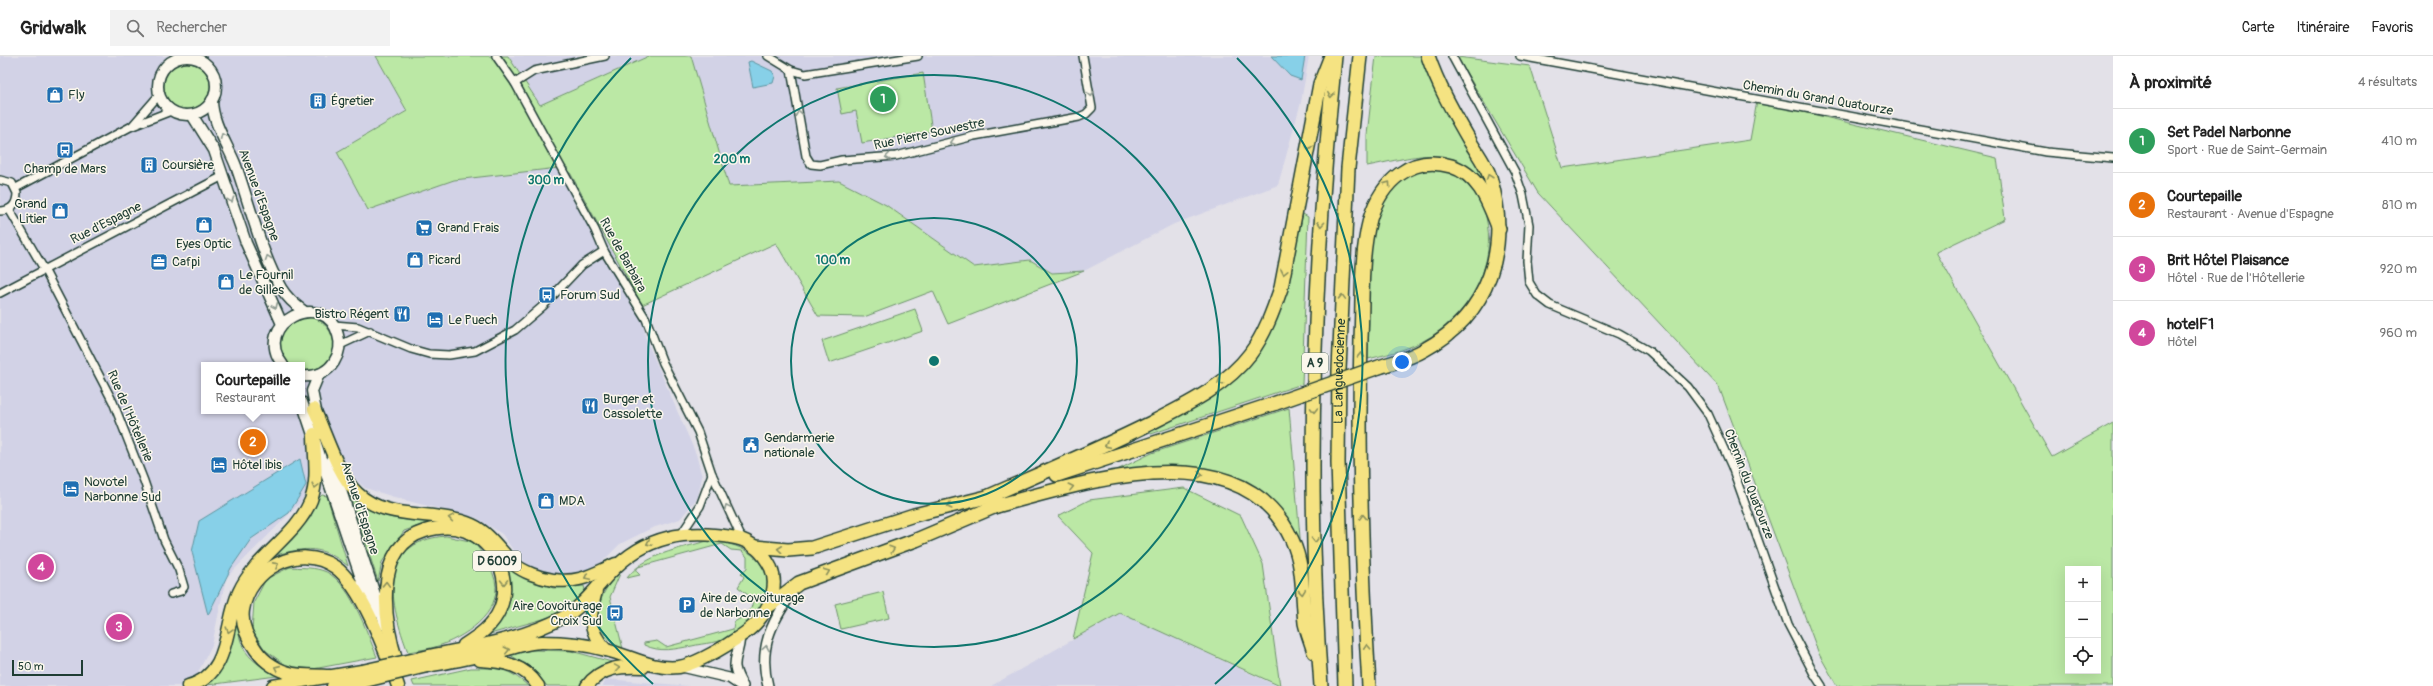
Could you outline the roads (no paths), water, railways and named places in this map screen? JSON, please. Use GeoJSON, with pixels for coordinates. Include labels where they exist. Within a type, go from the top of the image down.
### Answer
{"type":"FeatureCollection","features":[{"type":"Feature","properties":{"kind":"highway"},"geometry":{"type":"LineString","coordinates":[[770,605],[798,583],[916,540],[990,502],[1106,446],[1174,410],[1224,380],[1250,354],[1270,320],[1281,288],[1320,84],[1330,56]]}},
{"type":"Feature","properties":{"kind":"highway","name":"La Languedocienne"},"geometry":{"type":"LineString","coordinates":[[1321,686],[1315,568],[1314,374],[1325,157],[1335,56]]}},
{"type":"Feature","properties":{"kind":"highway","name":"La Languedocienne"},"geometry":{"type":"LineString","coordinates":[[1345,686],[1338,462],[1338,370],[1348,168],[1360,56]]}},
{"type":"Feature","properties":{"kind":"highway"},"geometry":{"type":"LineString","coordinates":[[990,502],[1104,460],[1276,403],[1423,351],[1444,338],[1468,316],[1486,290],[1496,260],[1499,229],[1490,176],[1453,110],[1428,56]]}},
{"type":"Feature","properties":{"kind":"highway"},"geometry":{"type":"LineString","coordinates":[[1369,686],[1360,394],[1364,266],[1371,219],[1380,196],[1392,179],[1416,165],[1438,162],[1456,168],[1474,180],[1488,200],[1499,229]]}},
{"type":"Feature","properties":{"kind":"highway"},"geometry":{"type":"LineString","coordinates":[[755,546],[788,550],[812,548],[914,515],[990,502],[1112,476],[1160,473],[1206,475],[1235,483],[1260,498],[1278,516],[1292,539],[1299,559],[1305,625],[1320,671]]}},
{"type":"Feature","properties":{"kind":"main road"},"geometry":{"type":"LineString","coordinates":[[173,58],[199,58],[213,73],[216,81],[212,100],[205,109],[192,115],[181,115],[171,111],[163,103],[159,95],[158,79],[164,67],[173,58]]}},
{"type":"Feature","properties":{"kind":"main road","name":"Avenue d'Espagne"},"geometry":{"type":"LineString","coordinates":[[212,100],[214,115],[235,164],[272,270],[289,300],[304,312]]}},
{"type":"Feature","properties":{"kind":"main road","name":"Avenue d'Espagne"},"geometry":{"type":"LineString","coordinates":[[192,115],[214,150],[246,243],[282,324]]}},
{"type":"Feature","properties":{"kind":"main road"},"geometry":{"type":"LineString","coordinates":[[281,362],[277,354],[275,344],[282,324],[290,317],[304,312],[318,314],[334,325],[340,345],[338,355],[332,365],[319,374],[305,376]]}},
{"type":"Feature","properties":{"kind":"main road","name":"Avenue d'Espagne"},"geometry":{"type":"LineString","coordinates":[[319,374],[312,391],[314,409],[390,652]]}},
{"type":"Feature","properties":{"kind":"main road"},"geometry":{"type":"LineString","coordinates":[[314,409],[344,476],[356,492],[369,503],[386,510],[456,518],[474,526],[488,535],[515,565],[531,574],[552,580],[577,582],[622,561]]}},
{"type":"Feature","properties":{"kind":"main road","name":"Avenue d'Espagne"},"geometry":{"type":"LineString","coordinates":[[305,410],[390,652]]}},
{"type":"Feature","properties":{"kind":"main road"},"geometry":{"type":"LineString","coordinates":[[188,686],[210,673],[222,656],[238,593],[250,571],[304,515],[317,480],[314,434]]}},
{"type":"Feature","properties":{"kind":"main road","name":"D 6009"},"geometry":{"type":"LineString","coordinates":[[401,684],[390,652],[386,578],[391,561],[401,546],[420,532],[443,527],[465,531],[484,543],[493,553],[504,575],[504,591],[500,610],[489,626],[476,637],[453,651]]}},
{"type":"Feature","properties":{"kind":"main road","name":"D 6009"},"geometry":{"type":"LineString","coordinates":[[426,662],[453,651],[539,631],[567,616],[597,589],[622,561],[635,550],[657,540],[680,536],[716,534],[742,539],[755,546]]}},
{"type":"Feature","properties":{"kind":"main road"},"geometry":{"type":"LineString","coordinates":[[755,546],[768,561],[773,573],[773,586],[770,605]]}},
{"type":"Feature","properties":{"kind":"main road"},"geometry":{"type":"LineString","coordinates":[[331,681],[292,674],[267,663],[249,641],[245,628],[243,611],[251,588],[263,571],[286,560],[305,556],[321,559],[335,568],[353,586],[390,652]]}},
{"type":"Feature","properties":{"kind":"main road"},"geometry":{"type":"LineString","coordinates":[[597,589],[590,612],[597,640],[606,650]]}},
{"type":"Feature","properties":{"kind":"main road","name":"D 6009"},"geometry":{"type":"LineString","coordinates":[[273,686],[331,681],[364,676],[426,662],[467,659],[539,642],[572,642],[606,650],[653,666],[681,667],[721,649],[740,637],[758,622],[770,605]]}},
{"type":"Feature","properties":{"kind":"main road"},"geometry":{"type":"LineString","coordinates":[[467,659],[512,664],[526,672],[538,686]]}},
{"type":"Feature","properties":{"kind":"main road"},"geometry":{"type":"LineString","coordinates":[[587,686],[593,678],[606,669],[625,666],[653,666]]}},
{"type":"Feature","properties":{"kind":"main road"},"geometry":{"type":"LineString","coordinates":[[349,686],[364,676]]}},
{"type":"Feature","properties":{"kind":"street","name":"Rue de Barbaira"},"geometry":{"type":"LineString","coordinates":[[496,56],[515,83],[595,230],[604,251],[646,319],[663,363],[703,443],[712,474],[742,539]]}},
{"type":"Feature","properties":{"kind":"street"},"geometry":{"type":"LineString","coordinates":[[515,83],[534,71],[605,56]]}},
{"type":"Feature","properties":{"kind":"street"},"geometry":{"type":"LineString","coordinates":[[768,56],[791,70],[805,74],[817,74],[918,56]]}},
{"type":"Feature","properties":{"kind":"street","name":"Rue Pierre Souvestre"},"geometry":{"type":"LineString","coordinates":[[791,70],[806,156],[811,164],[820,165],[842,160],[896,156],[974,136],[1079,117],[1086,114],[1092,108],[1084,56]]}},
{"type":"Feature","properties":{"kind":"street","name":"Chemin du Quatourze"},"geometry":{"type":"LineString","coordinates":[[1452,56],[1515,172],[1523,194],[1529,225],[1527,261],[1529,282],[1536,295],[1550,305],[1619,334],[1649,351],[1688,388],[1708,414],[1732,467],[1788,624],[1822,686]]}},
{"type":"Feature","properties":{"kind":"street","name":"Chemin du Grand Quatourze"},"geometry":{"type":"LineString","coordinates":[[1520,56],[2046,152],[2113,158]]}},
{"type":"Feature","properties":{"kind":"street"},"geometry":{"type":"LineString","coordinates":[[130,127],[159,95]]}},
{"type":"Feature","properties":{"kind":"street"},"geometry":{"type":"LineString","coordinates":[[16,188],[130,127],[171,111]]}},
{"type":"Feature","properties":{"kind":"street","name":"Rue d'Espagne"},"geometry":{"type":"LineString","coordinates":[[0,293],[223,176]]}},
{"type":"Feature","properties":{"kind":"street"},"geometry":{"type":"LineString","coordinates":[[0,180],[9,182],[16,188],[17,197],[16,203],[9,209],[0,211]]}},
{"type":"Feature","properties":{"kind":"street"},"geometry":{"type":"LineString","coordinates":[[9,209],[44,269]]}},
{"type":"Feature","properties":{"kind":"street"},"geometry":{"type":"LineString","coordinates":[[334,325],[358,327],[410,349],[428,354],[449,354],[475,351],[515,330],[543,306],[582,265],[604,251]]}},
{"type":"Feature","properties":{"kind":"street","name":"Rue de l'Hôtellerie"},"geometry":{"type":"LineString","coordinates":[[44,269],[113,402],[142,476],[164,540],[179,570],[184,586],[181,591],[171,594]]}},
{"type":"Feature","properties":{"kind":"street"},"geometry":{"type":"LineString","coordinates":[[340,345],[370,331]]}},
{"type":"Feature","properties":{"kind":"street"},"geometry":{"type":"LineString","coordinates":[[680,536],[700,506],[712,474]]}},
{"type":"Feature","properties":{"kind":"street"},"geometry":{"type":"LineString","coordinates":[[768,686],[764,659],[769,632],[774,618],[798,583]]}},
{"type":"Feature","properties":{"kind":"street"},"geometry":{"type":"LineString","coordinates":[[740,637],[735,661],[736,674],[742,686]]}},
{"type":"Feature","properties":{"kind":"street"},"geometry":{"type":"LineString","coordinates":[[681,667],[729,678],[742,686]]}},
{"type":"Feature","properties":{"kind":"water"},"geometry":{"type":"Polygon","coordinates":[[[1271,56],[1305,56],[1301,80],[1290,76],[1271,56]]]}},
{"type":"Feature","properties":{"kind":"water"},"geometry":{"type":"Polygon","coordinates":[[[751,61],[772,71],[775,76],[773,83],[753,87],[748,62],[751,61]]]}},
{"type":"Feature","properties":{"kind":"water"},"geometry":{"type":"Polygon","coordinates":[[[300,459],[306,485],[289,513],[251,539],[231,568],[208,615],[192,552],[199,521],[300,459]]]}},
{"type":"Feature","properties":{"kind":"place","name":"Fly"},"geometry":{"type":"Point","coordinates":[55,95]}},
{"type":"Feature","properties":{"kind":"place","name":"Set Padel Narbonne"},"geometry":{"type":"Point","coordinates":[883,99]}},
{"type":"Feature","properties":{"kind":"place","name":"Égretier"},"geometry":{"type":"Point","coordinates":[318,101]}},
{"type":"Feature","properties":{"kind":"place","name":"Champ de Mars"},"geometry":{"type":"Point","coordinates":[65,150]}},
{"type":"Feature","properties":{"kind":"place","name":"Coursière"},"geometry":{"type":"Point","coordinates":[149,165]}},
{"type":"Feature","properties":{"kind":"place","name":"Grand Litier"},"geometry":{"type":"Point","coordinates":[60,211]}},
{"type":"Feature","properties":{"kind":"place","name":"Eyes Optic"},"geometry":{"type":"Point","coordinates":[204,225]}},
{"type":"Feature","properties":{"kind":"place","name":"Grand Frais"},"geometry":{"type":"Point","coordinates":[424,228]}},
{"type":"Feature","properties":{"kind":"place","name":"Picard"},"geometry":{"type":"Point","coordinates":[415,260]}},
{"type":"Feature","properties":{"kind":"place","name":"Cafpi"},"geometry":{"type":"Point","coordinates":[159,262]}},
{"type":"Feature","properties":{"kind":"place","name":"Le Fournil de Gilles"},"geometry":{"type":"Point","coordinates":[226,282]}},
{"type":"Feature","properties":{"kind":"place","name":"Forum Sud"},"geometry":{"type":"Point","coordinates":[547,295]}},
{"type":"Feature","properties":{"kind":"place","name":"Bistro Régent"},"geometry":{"type":"Point","coordinates":[402,314]}},
{"type":"Feature","properties":{"kind":"place","name":"Le Puech"},"geometry":{"type":"Point","coordinates":[435,320]}},
{"type":"Feature","properties":{"kind":"place","name":"Burger et Cassolette"},"geometry":{"type":"Point","coordinates":[590,406]}},
{"type":"Feature","properties":{"kind":"place","name":"Courtepaille"},"geometry":{"type":"Point","coordinates":[253,442]}},
{"type":"Feature","properties":{"kind":"place","name":"Gendarmerie nationale"},"geometry":{"type":"Point","coordinates":[751,445]}},
{"type":"Feature","properties":{"kind":"place","name":"Hôtel ibis"},"geometry":{"type":"Point","coordinates":[219,465]}},
{"type":"Feature","properties":{"kind":"place","name":"Novotel Narbonne Sud"},"geometry":{"type":"Point","coordinates":[71,489]}},
{"type":"Feature","properties":{"kind":"place","name":"MDA"},"geometry":{"type":"Point","coordinates":[546,501]}},
{"type":"Feature","properties":{"kind":"place","name":"hotelF1"},"geometry":{"type":"Point","coordinates":[41,567]}},
{"type":"Feature","properties":{"kind":"place","name":"Aire de covoiturage de Narbonne"},"geometry":{"type":"Point","coordinates":[687,605]}},
{"type":"Feature","properties":{"kind":"place","name":"Aire Covoiturage Croix Sud"},"geometry":{"type":"Point","coordinates":[615,613]}},
{"type":"Feature","properties":{"kind":"place","name":"Brit Hôtel Plaisance"},"geometry":{"type":"Point","coordinates":[119,627]}}]}
